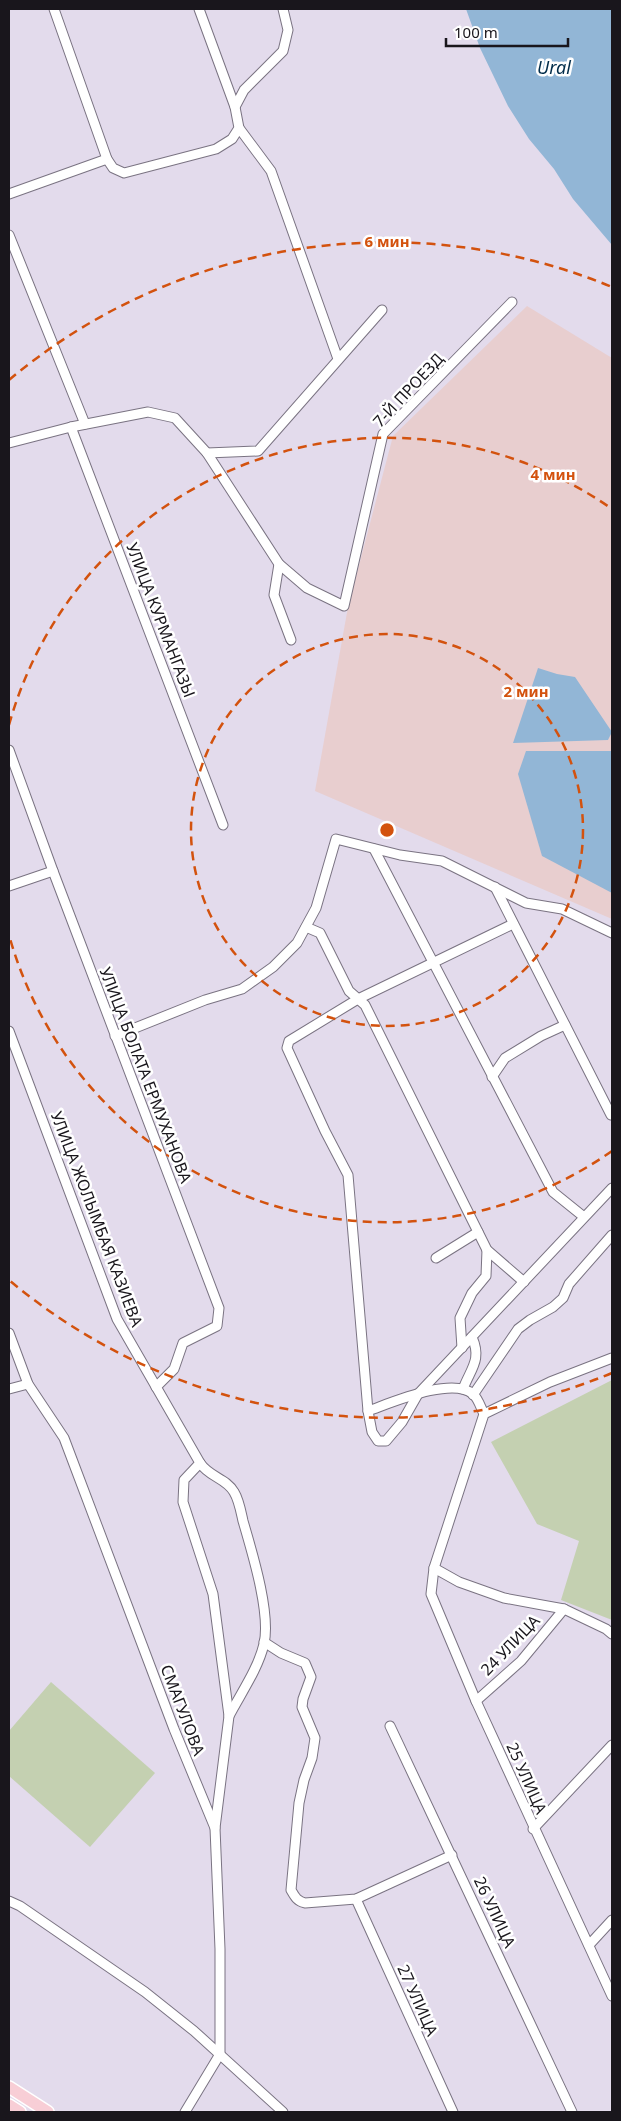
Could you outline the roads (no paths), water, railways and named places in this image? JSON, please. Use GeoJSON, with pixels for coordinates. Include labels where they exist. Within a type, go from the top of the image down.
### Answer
{"type":"FeatureCollection","features":[{"type":"Feature","properties":{"kind":"main road"},"geometry":{"type":"LineString","coordinates":[[9,2087],[48,2112]]}},
{"type":"Feature","properties":{"kind":"main road"},"geometry":{"type":"LineString","coordinates":[[9,2107],[12,2112]]}},
{"type":"Feature","properties":{"kind":"main road"},"geometry":{"type":"LineString","coordinates":[[9,2107],[20,2112]]}},
{"type":"Feature","properties":{"kind":"street"},"geometry":{"type":"LineString","coordinates":[[54,9],[107,159],[114,168],[124,173],[216,149],[232,139],[238,128]]}},
{"type":"Feature","properties":{"kind":"street"},"geometry":{"type":"LineString","coordinates":[[199,9],[235,107],[238,128],[271,171],[338,359]]}},
{"type":"Feature","properties":{"kind":"street"},"geometry":{"type":"LineString","coordinates":[[235,107],[244,90],[283,51],[288,30],[283,9]]}},
{"type":"Feature","properties":{"kind":"street"},"geometry":{"type":"LineString","coordinates":[[9,194],[107,159]]}},
{"type":"Feature","properties":{"kind":"street"},"geometry":{"type":"LineString","coordinates":[[9,235],[84,424]]}},
{"type":"Feature","properties":{"kind":"street","name":"7-Й ПРОЕЗД"},"geometry":{"type":"LineString","coordinates":[[279,564],[307,588],[344,606],[384,434],[512,302]]}},
{"type":"Feature","properties":{"kind":"street"},"geometry":{"type":"LineString","coordinates":[[207,453],[258,451],[382,310]]}},
{"type":"Feature","properties":{"kind":"street"},"geometry":{"type":"LineString","coordinates":[[9,443],[70,427],[148,412],[175,418],[207,453],[279,564],[274,595],[292,640]]}},
{"type":"Feature","properties":{"kind":"street","name":"УЛИЦА КУРМАНГАЗЫ"},"geometry":{"type":"LineString","coordinates":[[70,427],[223,825]]}},
{"type":"Feature","properties":{"kind":"street","name":"УЛИЦА БОЛАТА ЕРМУХАНОВА"},"geometry":{"type":"LineString","coordinates":[[9,750],[52,871],[219,1308],[217,1326],[183,1344],[174,1369],[156,1386]]}},
{"type":"Feature","properties":{"kind":"street"},"geometry":{"type":"LineString","coordinates":[[115,1036],[205,1000],[242,989],[273,967],[297,943],[316,908],[336,839],[374,849],[442,861],[526,903],[562,908],[612,933]]}},
{"type":"Feature","properties":{"kind":"street"},"geometry":{"type":"LineString","coordinates":[[374,849],[553,1192],[584,1217]]}},
{"type":"Feature","properties":{"kind":"street"},"geometry":{"type":"LineString","coordinates":[[9,886],[52,871]]}},
{"type":"Feature","properties":{"kind":"street"},"geometry":{"type":"LineString","coordinates":[[494,887],[612,1114]]}},
{"type":"Feature","properties":{"kind":"street"},"geometry":{"type":"LineString","coordinates":[[514,924],[358,999],[295,1035],[289,1041],[287,1048],[325,1131],[348,1175],[368,1411],[372,1432],[378,1441],[386,1441],[402,1422],[418,1394],[612,1188]]}},
{"type":"Feature","properties":{"kind":"street"},"geometry":{"type":"LineString","coordinates":[[306,927],[320,933],[349,991],[365,1005],[487,1250],[524,1282]]}},
{"type":"Feature","properties":{"kind":"street"},"geometry":{"type":"LineString","coordinates":[[492,1077],[505,1058],[541,1036],[565,1025]]}},
{"type":"Feature","properties":{"kind":"street","name":"УЛИЦА ЖОЛЫМБАЯ КАЗИЕВА"},"geometry":{"type":"LineString","coordinates":[[9,1032],[116,1319],[204,1469],[214,1477],[228,1483],[236,1493],[254,1560],[266,1623],[261,1653],[229,1716]]}},
{"type":"Feature","properties":{"kind":"street"},"geometry":{"type":"LineString","coordinates":[[436,1258],[478,1232]]}},
{"type":"Feature","properties":{"kind":"street"},"geometry":{"type":"LineString","coordinates":[[473,1394],[518,1329],[553,1307],[563,1298],[569,1284],[612,1235]]}},
{"type":"Feature","properties":{"kind":"street"},"geometry":{"type":"LineString","coordinates":[[462,1348],[460,1318],[472,1293],[486,1276],[487,1250]]}},
{"type":"Feature","properties":{"kind":"street","name":"СМАГУЛОВА"},"geometry":{"type":"LineString","coordinates":[[9,1333],[28,1384],[64,1438],[174,1729],[215,1828],[220,1949],[220,2054]]}},
{"type":"Feature","properties":{"kind":"street"},"geometry":{"type":"LineString","coordinates":[[464,1389],[477,1359],[476,1346],[472,1337]]}},
{"type":"Feature","properties":{"kind":"street"},"geometry":{"type":"LineString","coordinates":[[368,1411],[439,1389],[464,1389],[473,1394],[484,1414],[550,1382],[612,1358]]}},
{"type":"Feature","properties":{"kind":"street"},"geometry":{"type":"LineString","coordinates":[[9,1389],[28,1384]]}},
{"type":"Feature","properties":{"kind":"street","name":"25 УЛИЦА"},"geometry":{"type":"LineString","coordinates":[[484,1414],[434,1568],[431,1594],[476,1701],[612,1996]]}},
{"type":"Feature","properties":{"kind":"street","name":"УЛИЦА ЖОЛЫМБАЯ КАЗИЕВА"},"geometry":{"type":"LineString","coordinates":[[200,1463],[184,1480],[183,1502],[213,1594],[229,1716],[215,1828]]}},
{"type":"Feature","properties":{"kind":"street"},"geometry":{"type":"LineString","coordinates":[[434,1568],[459,1582],[504,1598],[564,1609],[612,1634]]}},
{"type":"Feature","properties":{"kind":"street","name":"24 УЛИЦА"},"geometry":{"type":"LineString","coordinates":[[476,1701],[521,1661],[564,1609]]}},
{"type":"Feature","properties":{"kind":"street"},"geometry":{"type":"LineString","coordinates":[[264,1642],[281,1653],[305,1663],[311,1678],[302,1707],[315,1738],[312,1758],[304,1780],[299,1803],[291,1890],[299,1901],[305,1903],[356,1899],[452,1855]]}},
{"type":"Feature","properties":{"kind":"street","name":"26 УЛИЦА"},"geometry":{"type":"LineString","coordinates":[[390,1726],[572,2112]]}},
{"type":"Feature","properties":{"kind":"street"},"geometry":{"type":"LineString","coordinates":[[534,1829],[612,1746]]}},
{"type":"Feature","properties":{"kind":"street","name":"27 УЛИЦА"},"geometry":{"type":"LineString","coordinates":[[356,1899],[453,2112]]}},
{"type":"Feature","properties":{"kind":"street"},"geometry":{"type":"LineString","coordinates":[[9,1901],[20,1906],[145,1992],[220,2054],[283,2112]]}},
{"type":"Feature","properties":{"kind":"street"},"geometry":{"type":"LineString","coordinates":[[589,1945],[612,1920]]}},
{"type":"Feature","properties":{"kind":"street"},"geometry":{"type":"LineString","coordinates":[[185,2112],[220,2054]]}},
{"type":"Feature","properties":{"kind":"water","name":"Ural"},"geometry":{"type":"Polygon","coordinates":[[[466,9],[612,9],[612,245],[573,199],[554,169],[529,139],[508,106],[480,48],[466,9]]]}},
{"type":"Feature","properties":{"kind":"water"},"geometry":{"type":"Polygon","coordinates":[[[538,668],[575,677],[612,732],[608,740],[513,743],[538,668]]]}},
{"type":"Feature","properties":{"kind":"water"},"geometry":{"type":"Polygon","coordinates":[[[526,751],[612,751],[612,893],[542,856],[518,774],[526,751]]]}}]}
